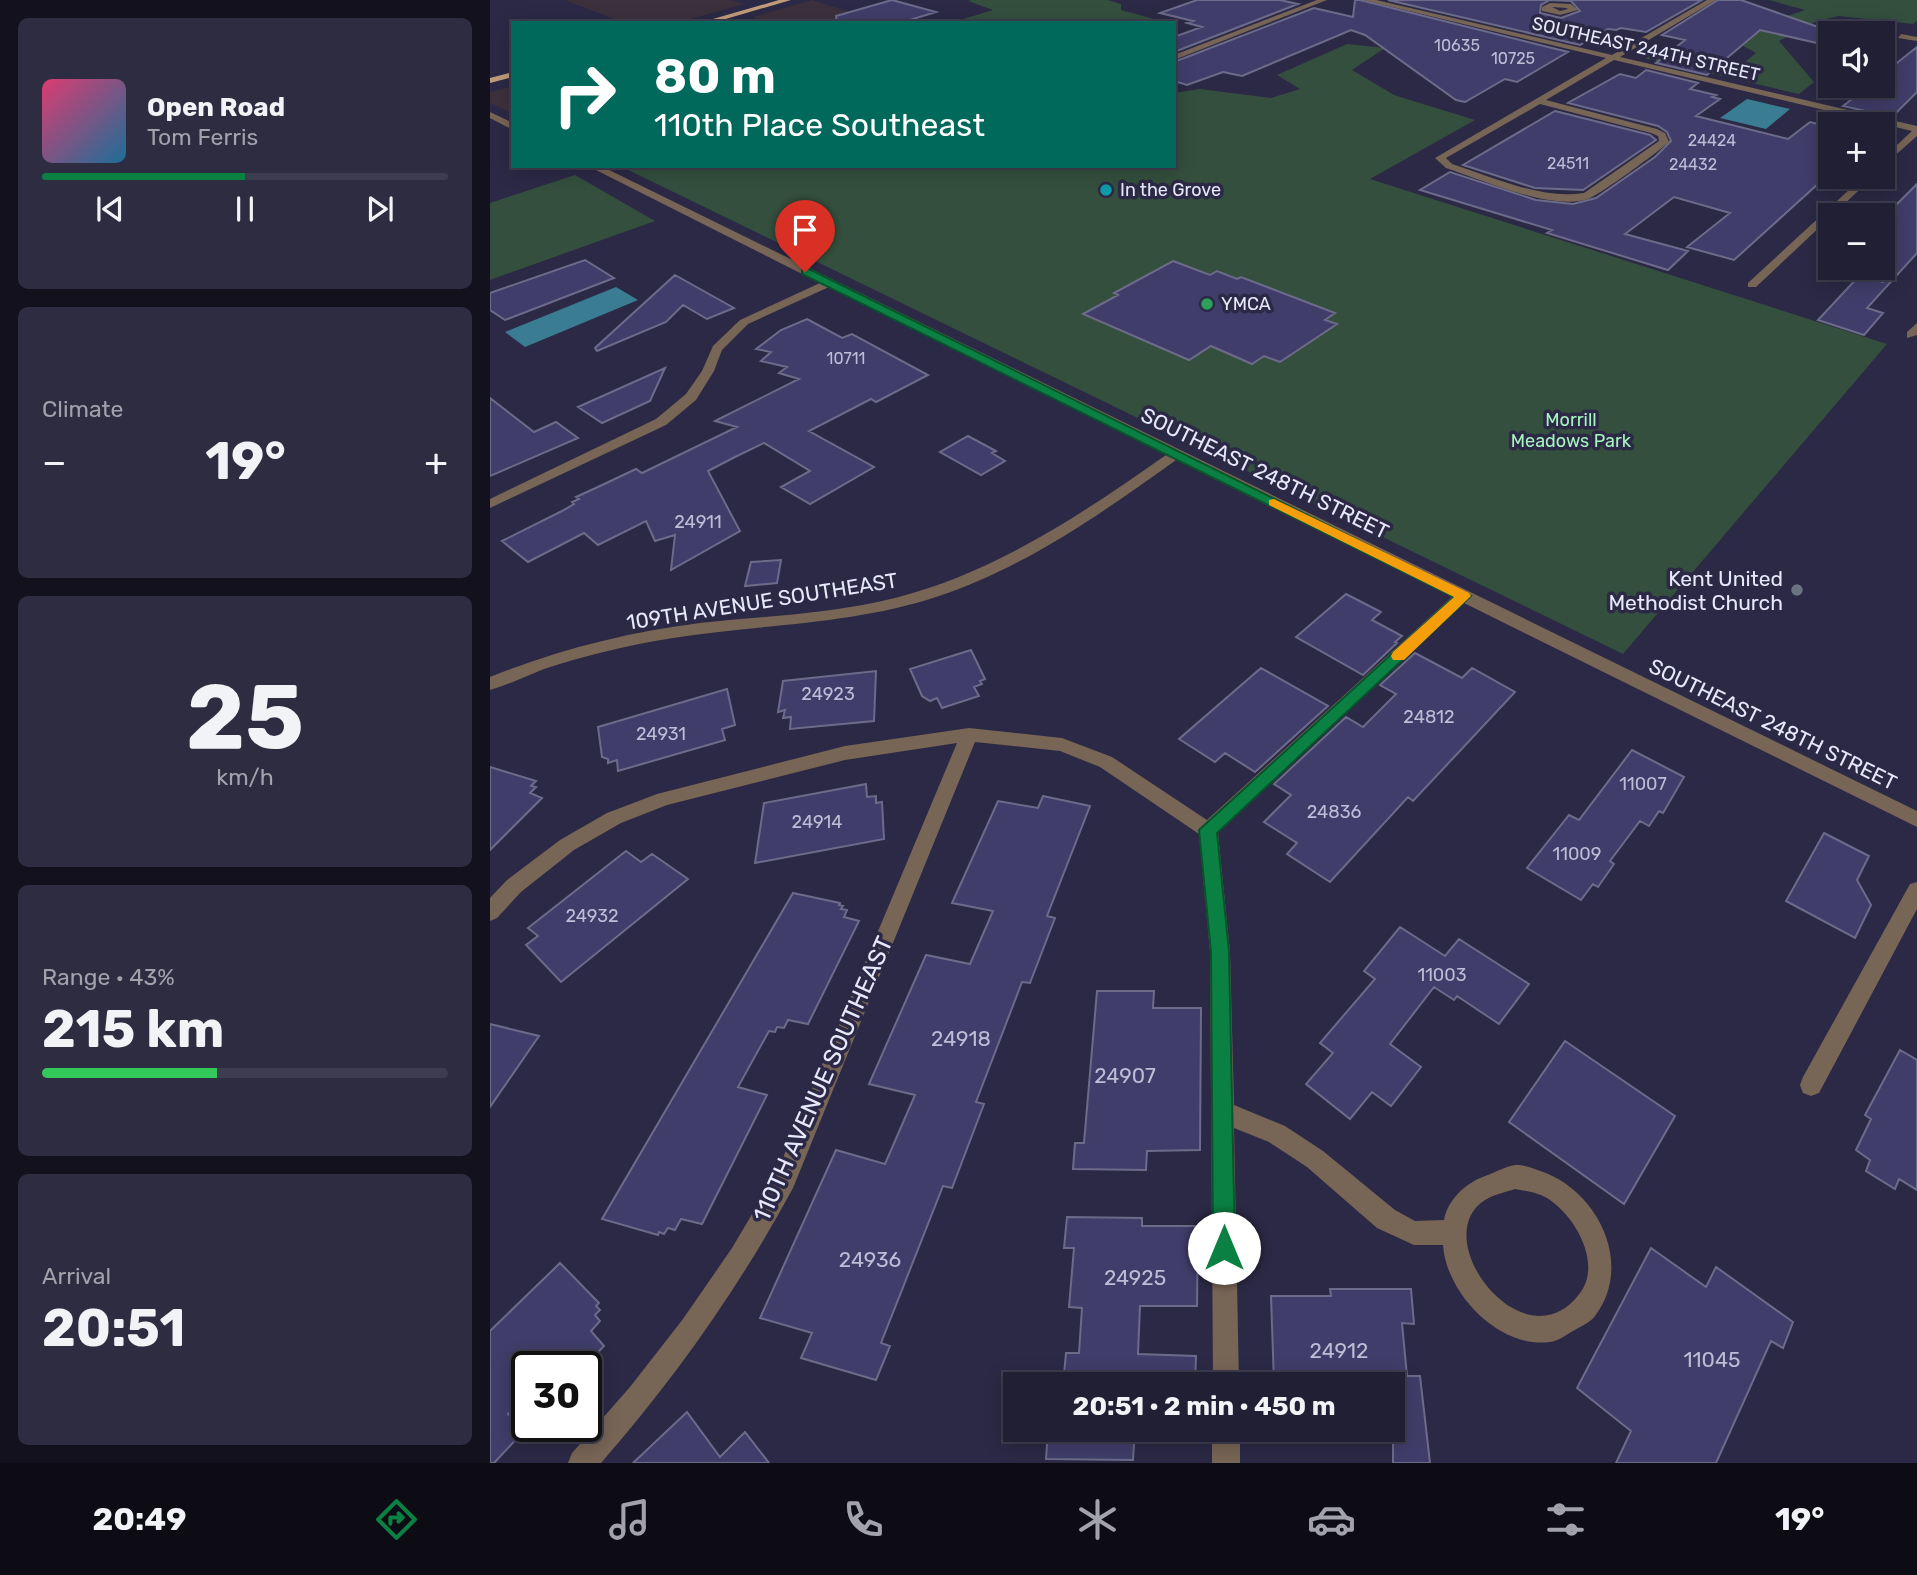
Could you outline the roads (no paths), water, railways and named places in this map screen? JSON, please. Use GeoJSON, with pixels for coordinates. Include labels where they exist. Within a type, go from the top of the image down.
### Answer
{"type":"FeatureCollection","features":[{"type":"Feature","properties":{"kind":"main road"},"geometry":{"type":"LineString","coordinates":[[710,21],[787,0]]}},
{"type":"Feature","properties":{"kind":"main road"},"geometry":{"type":"LineString","coordinates":[[490,81],[511,76]]}},
{"type":"Feature","properties":{"kind":"street"},"geometry":{"type":"LineString","coordinates":[[1176,57],[1323,0]]}},
{"type":"Feature","properties":{"kind":"street","name":"SOUTHEAST 244TH STREET"},"geometry":{"type":"LineString","coordinates":[[1367,0],[1917,130]]}},
{"type":"Feature","properties":{"kind":"street"},"geometry":{"type":"LineString","coordinates":[[1387,5],[1397,0]]}},
{"type":"Feature","properties":{"kind":"street"},"geometry":{"type":"LineString","coordinates":[[1539,102],[1662,135],[1664,142],[1587,195],[1567,200],[1459,169],[1440,158],[1712,0]]}},
{"type":"Feature","properties":{"kind":"street"},"geometry":{"type":"LineString","coordinates":[[1900,36],[1917,39]]}},
{"type":"Feature","properties":{"kind":"street"},"geometry":{"type":"LineString","coordinates":[[490,116],[511,126]]}},
{"type":"Feature","properties":{"kind":"street"},"geometry":{"type":"LineString","coordinates":[[1895,151],[1917,130]]}},
{"type":"Feature","properties":{"kind":"street","name":"SOUTHEAST 248TH STREET"},"geometry":{"type":"LineString","coordinates":[[597,168],[1917,820]]}},
{"type":"Feature","properties":{"kind":"street"},"geometry":{"type":"LineString","coordinates":[[1752,285],[1855,189]]}},
{"type":"Feature","properties":{"kind":"street"},"geometry":{"type":"LineString","coordinates":[[490,504],[662,422],[691,397],[708,371],[717,349],[744,322],[829,283]]}},
{"type":"Feature","properties":{"kind":"street","name":"109TH AVENUE SOUTHEAST"},"geometry":{"type":"LineString","coordinates":[[490,684],[540,666],[642,639],[698,629],[795,620],[892,605],[952,587],[1024,554],[1114,498],[1176,454]]}},
{"type":"Feature","properties":{"kind":"street"},"geometry":{"type":"LineString","coordinates":[[1208,830],[1464,596]]}},
{"type":"Feature","properties":{"kind":"street"},"geometry":{"type":"LineString","coordinates":[[490,912],[514,886],[567,845],[614,818],[664,799],[845,753],[969,735],[1062,745],[1106,762],[1208,830]]}},
{"type":"Feature","properties":{"kind":"street","name":"110TH AVENUE SOUTHEAST"},"geometry":{"type":"LineString","coordinates":[[582,1463],[677,1352],[720,1291],[785,1180],[969,735]]}},
{"type":"Feature","properties":{"kind":"street"},"geometry":{"type":"LineString","coordinates":[[1208,830],[1220,952],[1226,1372]]}},
{"type":"Feature","properties":{"kind":"street"},"geometry":{"type":"LineString","coordinates":[[1811,1085],[1917,890]]}},
{"type":"Feature","properties":{"kind":"street"},"geometry":{"type":"LineString","coordinates":[[1223,1112],[1277,1133],[1315,1160],[1386,1219],[1414,1233],[1454,1232]]}},
{"type":"Feature","properties":{"kind":"street"},"geometry":{"type":"LineString","coordinates":[[1515,1177],[1539,1182],[1561,1194],[1580,1213],[1594,1236],[1600,1261],[1598,1284],[1589,1306],[1573,1321],[1551,1328],[1527,1328],[1503,1319],[1481,1302],[1465,1281],[1455,1256],[1454,1232],[1460,1209],[1473,1191],[1492,1180],[1515,1177]]}},
{"type":"Feature","properties":{"kind":"street"},"geometry":{"type":"LineString","coordinates":[[1226,1442],[1226,1463]]}},
{"type":"Feature","properties":{"kind":"water"},"geometry":{"type":"Polygon","coordinates":[[[1747,99],[1790,109],[1766,129],[1720,118],[1747,99]]]}},
{"type":"Feature","properties":{"kind":"water"},"geometry":{"type":"Polygon","coordinates":[[[616,287],[638,300],[525,347],[505,332],[616,287]]]}},
{"type":"Feature","properties":{"kind":"place","name":"In the Grove"},"geometry":{"type":"Point","coordinates":[1106,190]}},
{"type":"Feature","properties":{"kind":"place","name":"YMCA"},"geometry":{"type":"Point","coordinates":[1207,304]}},
{"type":"Feature","properties":{"kind":"place","name":"Kent United Methodist Church"},"geometry":{"type":"Point","coordinates":[1797,590]}},
{"type":"Feature","properties":{"kind":"park label","name":"Morrill Meadows Park"},"geometry":{"type":"Point","coordinates":[1571,430]}}]}
